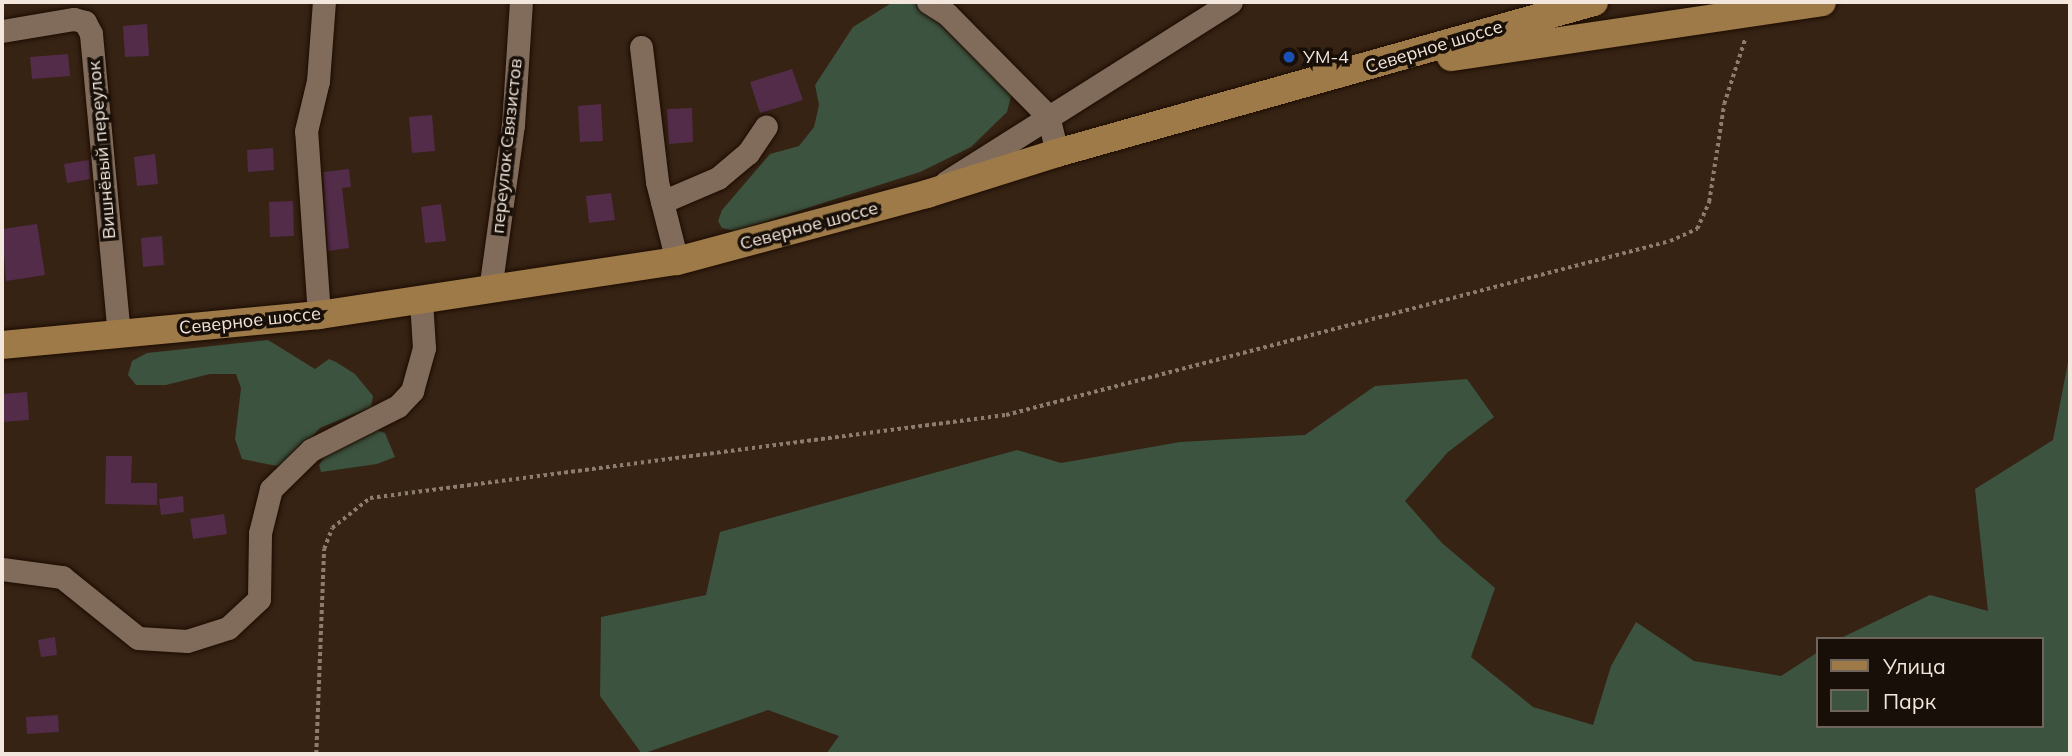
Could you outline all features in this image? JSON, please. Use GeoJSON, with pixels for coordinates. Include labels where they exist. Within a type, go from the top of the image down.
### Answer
{"type":"FeatureCollection","features":[{"type":"Feature","properties":{"kind":"main road","name":"Северное шоссе"},"geometry":{"type":"LineString","coordinates":[[2,345],[319,315],[677,261],[927,194],[1057,153],[1594,2]]}},
{"type":"Feature","properties":{"kind":"main road"},"geometry":{"type":"LineString","coordinates":[[1351,72],[1822,2]]}},
{"type":"Feature","properties":{"kind":"street"},"geometry":{"type":"LineString","coordinates":[[319,315],[306,131],[318,81],[324,2]]}},
{"type":"Feature","properties":{"kind":"street","name":"переулок Связистов"},"geometry":{"type":"LineString","coordinates":[[490,290],[513,125],[521,2]]}},
{"type":"Feature","properties":{"kind":"street"},"geometry":{"type":"LineString","coordinates":[[928,2],[947,14],[1048,116],[1057,153]]}},
{"type":"Feature","properties":{"kind":"street"},"geometry":{"type":"LineString","coordinates":[[927,194],[1231,2]]}},
{"type":"Feature","properties":{"kind":"street","name":"Вишнёвый переулок"},"geometry":{"type":"LineString","coordinates":[[2,31],[74,19],[85,22],[92,34],[119,335]]}},
{"type":"Feature","properties":{"kind":"street"},"geometry":{"type":"LineString","coordinates":[[641,47],[662,202],[677,261]]}},
{"type":"Feature","properties":{"kind":"street"},"geometry":{"type":"LineString","coordinates":[[662,202],[718,178],[748,153],[766,126]]}},
{"type":"Feature","properties":{"kind":"street"},"geometry":{"type":"LineString","coordinates":[[2,569],[62,577],[138,638],[187,641],[228,628],[259,599],[260,533],[271,489],[311,450],[398,406],[412,391],[424,348],[421,300]]}},
{"type":"Feature","properties":{"kind":"path"},"geometry":{"type":"LineString","coordinates":[[316,754],[324,549],[332,528],[370,498],[1006,415],[1670,241],[1697,229],[1709,202],[1724,104],[1743,43],[1768,9]]}},
{"type":"Feature","properties":{"kind":"green space"},"geometry":{"type":"Polygon","coordinates":[[[893,2],[920,4],[970,46],[1012,92],[1007,112],[971,147],[920,172],[735,231],[722,228],[718,221],[722,210],[770,154],[799,146],[814,127],[819,105],[815,85],[853,27],[893,2]]]}},
{"type":"Feature","properties":{"kind":"green space"},"geometry":{"type":"Polygon","coordinates":[[[268,340],[315,369],[329,359],[336,362],[355,374],[373,396],[371,407],[320,428],[291,460],[277,466],[242,459],[235,439],[241,388],[236,374],[210,374],[166,385],[136,385],[128,375],[132,361],[147,353],[268,340]]]}},
{"type":"Feature","properties":{"kind":"green space"},"geometry":{"type":"Polygon","coordinates":[[[2070,352],[2070,754],[826,754],[839,736],[768,710],[642,754],[600,696],[601,617],[706,595],[720,532],[1017,450],[1061,463],[1180,442],[1305,435],[1375,386],[1467,379],[1494,417],[1448,452],[1405,501],[1442,543],[1495,588],[1471,657],[1533,707],[1593,725],[1611,666],[1636,622],[1694,661],[1781,676],[1816,653],[1816,728],[2044,728],[2044,637],[1843,637],[1930,595],[1988,611],[1975,489],[2053,440],[2070,352]]]}},
{"type":"Feature","properties":{"kind":"green space"},"geometry":{"type":"Polygon","coordinates":[[[373,429],[385,433],[395,457],[377,464],[321,472],[319,465],[327,454],[373,429]]]}},
{"type":"Feature","properties":{"kind":"building"},"geometry":{"type":"Polygon","coordinates":[[[147,24],[149,56],[125,57],[123,26],[147,24]]]}},
{"type":"Feature","properties":{"kind":"building"},"geometry":{"type":"Polygon","coordinates":[[[68,54],[70,76],[32,79],[30,57],[68,54]]]}},
{"type":"Feature","properties":{"kind":"building"},"geometry":{"type":"Polygon","coordinates":[[[792,69],[803,100],[760,113],[750,82],[792,69]]]}},
{"type":"Feature","properties":{"kind":"building"},"geometry":{"type":"Polygon","coordinates":[[[601,104],[603,141],[580,142],[578,106],[601,104]]]}},
{"type":"Feature","properties":{"kind":"building"},"geometry":{"type":"Polygon","coordinates":[[[692,108],[693,142],[669,144],[667,109],[692,108]]]}},
{"type":"Feature","properties":{"kind":"building"},"geometry":{"type":"Polygon","coordinates":[[[432,115],[435,151],[412,153],[409,117],[432,115]]]}},
{"type":"Feature","properties":{"kind":"building"},"geometry":{"type":"Polygon","coordinates":[[[273,148],[274,170],[248,172],[247,150],[273,148]]]}},
{"type":"Feature","properties":{"kind":"building"},"geometry":{"type":"Polygon","coordinates":[[[155,154],[158,184],[137,186],[134,157],[155,154]]]}},
{"type":"Feature","properties":{"kind":"building"},"geometry":{"type":"Polygon","coordinates":[[[89,160],[90,179],[67,183],[64,164],[89,160]]]}},
{"type":"Feature","properties":{"kind":"building"},"geometry":{"type":"Polygon","coordinates":[[[349,169],[351,187],[342,188],[349,248],[328,251],[323,172],[349,169]]]}},
{"type":"Feature","properties":{"kind":"building"},"geometry":{"type":"Polygon","coordinates":[[[611,193],[615,220],[589,223],[586,196],[611,193]]]}},
{"type":"Feature","properties":{"kind":"building"},"geometry":{"type":"Polygon","coordinates":[[[293,201],[294,236],[270,237],[269,202],[293,201]]]}},
{"type":"Feature","properties":{"kind":"building"},"geometry":{"type":"Polygon","coordinates":[[[441,204],[446,241],[425,243],[421,207],[441,204]]]}},
{"type":"Feature","properties":{"kind":"building"},"geometry":{"type":"Polygon","coordinates":[[[37,224],[45,275],[6,281],[2,229],[37,224]]]}},
{"type":"Feature","properties":{"kind":"building"},"geometry":{"type":"Polygon","coordinates":[[[162,236],[164,265],[143,267],[141,238],[162,236]]]}},
{"type":"Feature","properties":{"kind":"building"},"geometry":{"type":"Polygon","coordinates":[[[27,392],[29,420],[2,422],[2,394],[27,392]]]}},
{"type":"Feature","properties":{"kind":"building"},"geometry":{"type":"Polygon","coordinates":[[[106,456],[132,456],[131,483],[157,483],[157,505],[105,504],[106,456]]]}},
{"type":"Feature","properties":{"kind":"building"},"geometry":{"type":"Polygon","coordinates":[[[183,496],[184,512],[161,515],[159,499],[183,496]]]}},
{"type":"Feature","properties":{"kind":"building"},"geometry":{"type":"Polygon","coordinates":[[[224,514],[227,534],[193,539],[190,519],[224,514]]]}},
{"type":"Feature","properties":{"kind":"building"},"geometry":{"type":"Polygon","coordinates":[[[55,637],[57,655],[41,657],[38,640],[55,637]]]}},
{"type":"Feature","properties":{"kind":"building"},"geometry":{"type":"Polygon","coordinates":[[[58,715],[59,732],[27,734],[26,717],[58,715]]]}},
{"type":"Feature","properties":{"kind":"place","name":"УМ-4"},"geometry":{"type":"Point","coordinates":[1289,57]}}]}
